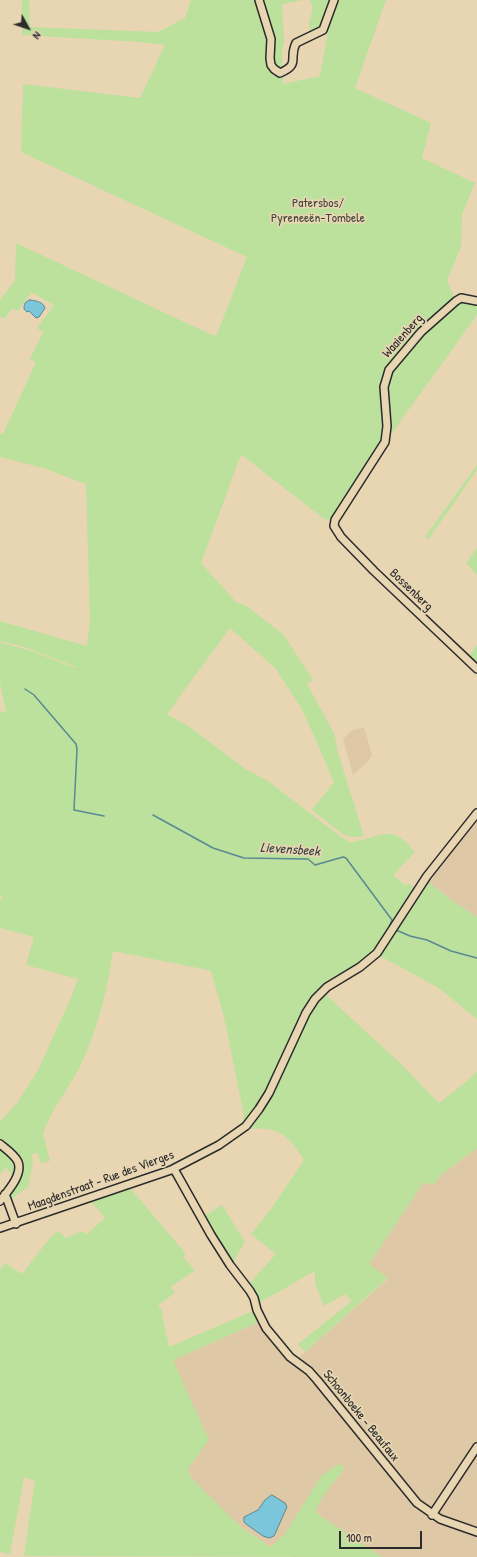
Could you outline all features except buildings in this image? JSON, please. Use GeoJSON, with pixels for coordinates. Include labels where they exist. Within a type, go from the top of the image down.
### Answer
{"type":"FeatureCollection","features":[{"type":"Feature","properties":{"kind":"street"},"geometry":{"type":"LineString","coordinates":[[259,0],[270,39],[271,65],[280,73],[290,69],[292,66],[293,51],[296,43],[323,30],[334,0]]}},
{"type":"Feature","properties":{"kind":"street","name":"Waaienberg"},"geometry":{"type":"LineString","coordinates":[[334,523],[385,442],[387,426],[384,387],[390,370],[421,332],[456,301],[461,298],[477,301]]}},
{"type":"Feature","properties":{"kind":"street","name":"Bossenberg"},"geometry":{"type":"LineString","coordinates":[[334,523],[337,532],[353,550],[477,669]]}},
{"type":"Feature","properties":{"kind":"street","name":"Maagdenstraat - Rue des Vierges"},"geometry":{"type":"LineString","coordinates":[[0,1228],[16,1224],[174,1169],[219,1146],[239,1132],[250,1120],[269,1092],[306,1013],[315,999],[327,987],[360,967],[377,953],[427,876],[477,813]]}},
{"type":"Feature","properties":{"kind":"street"},"geometry":{"type":"LineString","coordinates":[[0,1144],[18,1162],[19,1171],[0,1201]]}},
{"type":"Feature","properties":{"kind":"street","name":"Schoonboeke - Beaufaux"},"geometry":{"type":"LineString","coordinates":[[174,1169],[211,1235],[250,1291],[266,1328],[290,1358],[309,1371],[318,1380],[420,1506],[451,1524],[477,1532]]}},
{"type":"Feature","properties":{"kind":"street"},"geometry":{"type":"LineString","coordinates":[[5,1194],[16,1224]]}},
{"type":"Feature","properties":{"kind":"street"},"geometry":{"type":"LineString","coordinates":[[432,1514],[477,1447]]}},
{"type":"Feature","properties":{"kind":"shaded area"},"geometry":{"type":"Polygon","coordinates":[[[364,727],[372,755],[369,760],[353,775],[343,739],[351,731],[364,727]]]}},
{"type":"Feature","properties":{"kind":"shaded area"},"geometry":{"type":"Polygon","coordinates":[[[477,821],[477,917],[427,881],[477,821]]]}},
{"type":"Feature","properties":{"kind":"shaded area"},"geometry":{"type":"Polygon","coordinates":[[[477,1148],[477,1557],[294,1557],[271,1547],[242,1528],[193,1480],[187,1470],[196,1457],[173,1360],[259,1322],[296,1360],[388,1279],[369,1264],[423,1183],[434,1184],[442,1174],[477,1148]]]}},
{"type":"Feature","properties":{"kind":"green space","name":"Patersbos/ Pyreneeën-Tombele"},"geometry":{"type":"Polygon","coordinates":[[[22,0],[29,0],[30,27],[158,32],[185,18],[191,0],[303,0],[282,4],[284,42],[282,50],[283,84],[320,76],[328,32],[318,32],[311,35],[309,23],[313,7],[309,0],[386,0],[355,88],[431,123],[422,158],[475,183],[462,214],[461,247],[448,278],[454,300],[386,371],[383,441],[333,519],[324,519],[242,455],[201,563],[237,603],[245,605],[284,635],[313,680],[307,684],[334,733],[338,753],[364,836],[353,837],[344,835],[312,810],[334,782],[303,711],[276,669],[230,628],[167,714],[190,727],[244,768],[268,781],[351,843],[384,834],[395,835],[405,841],[415,852],[393,875],[406,886],[408,883],[415,888],[388,936],[369,958],[327,984],[315,994],[302,1012],[276,1074],[267,1091],[249,1118],[240,1127],[244,1116],[224,1017],[211,971],[113,951],[102,1007],[89,1047],[43,1133],[50,1161],[41,1163],[37,1153],[32,1154],[33,1162],[28,1187],[14,1197],[14,1204],[11,1205],[8,1195],[19,1176],[22,1165],[16,1155],[0,1141],[0,1122],[17,1103],[38,1070],[71,998],[78,979],[26,965],[34,937],[0,928],[0,902],[2,897],[0,896],[0,711],[6,712],[0,683],[0,642],[31,651],[75,668],[76,667],[21,646],[0,641],[0,621],[87,646],[90,621],[86,484],[43,468],[0,457],[0,433],[3,434],[36,362],[30,359],[43,332],[37,328],[54,305],[31,292],[18,311],[13,308],[4,319],[0,316],[0,300],[15,281],[16,243],[214,336],[217,334],[247,257],[21,152],[23,84],[140,98],[165,45],[140,42],[22,35],[22,0]]]}},
{"type":"Feature","properties":{"kind":"green space"},"geometry":{"type":"Polygon","coordinates":[[[457,302],[477,304],[477,315],[389,437],[386,389],[395,367],[415,342],[457,302]]]}},
{"type":"Feature","properties":{"kind":"green space"},"geometry":{"type":"Polygon","coordinates":[[[477,465],[477,470],[428,540],[425,537],[477,465]]]}},
{"type":"Feature","properties":{"kind":"green space"},"geometry":{"type":"Polygon","coordinates":[[[477,548],[477,575],[466,563],[477,548]]]}},
{"type":"Feature","properties":{"kind":"green space"},"geometry":{"type":"Polygon","coordinates":[[[477,645],[477,668],[468,657],[477,645]]]}},
{"type":"Feature","properties":{"kind":"green space"},"geometry":{"type":"Polygon","coordinates":[[[427,881],[477,917],[477,1019],[437,987],[380,956],[427,881]]]}},
{"type":"Feature","properties":{"kind":"green space"},"geometry":{"type":"Polygon","coordinates":[[[324,993],[399,1062],[439,1103],[467,1081],[477,1071],[477,1148],[442,1174],[434,1184],[423,1183],[369,1264],[388,1278],[305,1352],[298,1344],[352,1301],[345,1294],[324,1306],[315,1284],[315,1271],[257,1304],[248,1285],[276,1254],[251,1234],[271,1209],[304,1160],[289,1140],[279,1133],[273,1130],[247,1129],[312,1007],[324,993]]]}},
{"type":"Feature","properties":{"kind":"green space"},"geometry":{"type":"Polygon","coordinates":[[[0,1147],[14,1161],[15,1174],[12,1176],[6,1167],[0,1174],[0,1147]]]}},
{"type":"Feature","properties":{"kind":"green space"},"geometry":{"type":"Polygon","coordinates":[[[131,1189],[186,1254],[183,1257],[195,1270],[171,1287],[175,1293],[158,1305],[161,1308],[169,1347],[255,1310],[259,1322],[173,1360],[209,1440],[187,1470],[193,1480],[242,1528],[271,1547],[285,1534],[321,1476],[339,1464],[345,1468],[323,1496],[315,1512],[382,1557],[24,1556],[35,1481],[24,1477],[10,1554],[0,1552],[0,1270],[5,1263],[22,1274],[49,1239],[58,1231],[66,1238],[83,1231],[86,1235],[105,1218],[91,1201],[131,1189]]]}},
{"type":"Feature","properties":{"kind":"green space"},"geometry":{"type":"Polygon","coordinates":[[[222,1205],[245,1242],[232,1264],[203,1217],[222,1205]]]}},
{"type":"Feature","properties":{"kind":"water"},"geometry":{"type":"Polygon","coordinates":[[[30,300],[43,304],[45,308],[39,317],[36,318],[29,311],[27,312],[24,309],[25,303],[30,300]]]}},
{"type":"Feature","properties":{"kind":"water"},"geometry":{"type":"Polygon","coordinates":[[[272,1495],[285,1503],[287,1507],[274,1536],[269,1538],[263,1536],[246,1524],[244,1522],[244,1517],[258,1510],[265,1500],[272,1495]]]}},
{"type":"Feature","properties":{"kind":"waterway","name":"Lievensbeek"},"geometry":{"type":"LineString","coordinates":[[25,689],[34,695],[76,744],[74,810],[104,816]]}},
{"type":"Feature","properties":{"kind":"waterway","name":"Lievensbeek"},"geometry":{"type":"LineString","coordinates":[[153,815],[213,848],[244,858],[308,859],[315,865],[343,857],[346,858],[392,920],[388,930]]}},
{"type":"Feature","properties":{"kind":"waterway","name":"Lievensbeek"},"geometry":{"type":"LineString","coordinates":[[395,931],[396,930],[410,936],[427,940],[451,951],[477,958]]}}]}
